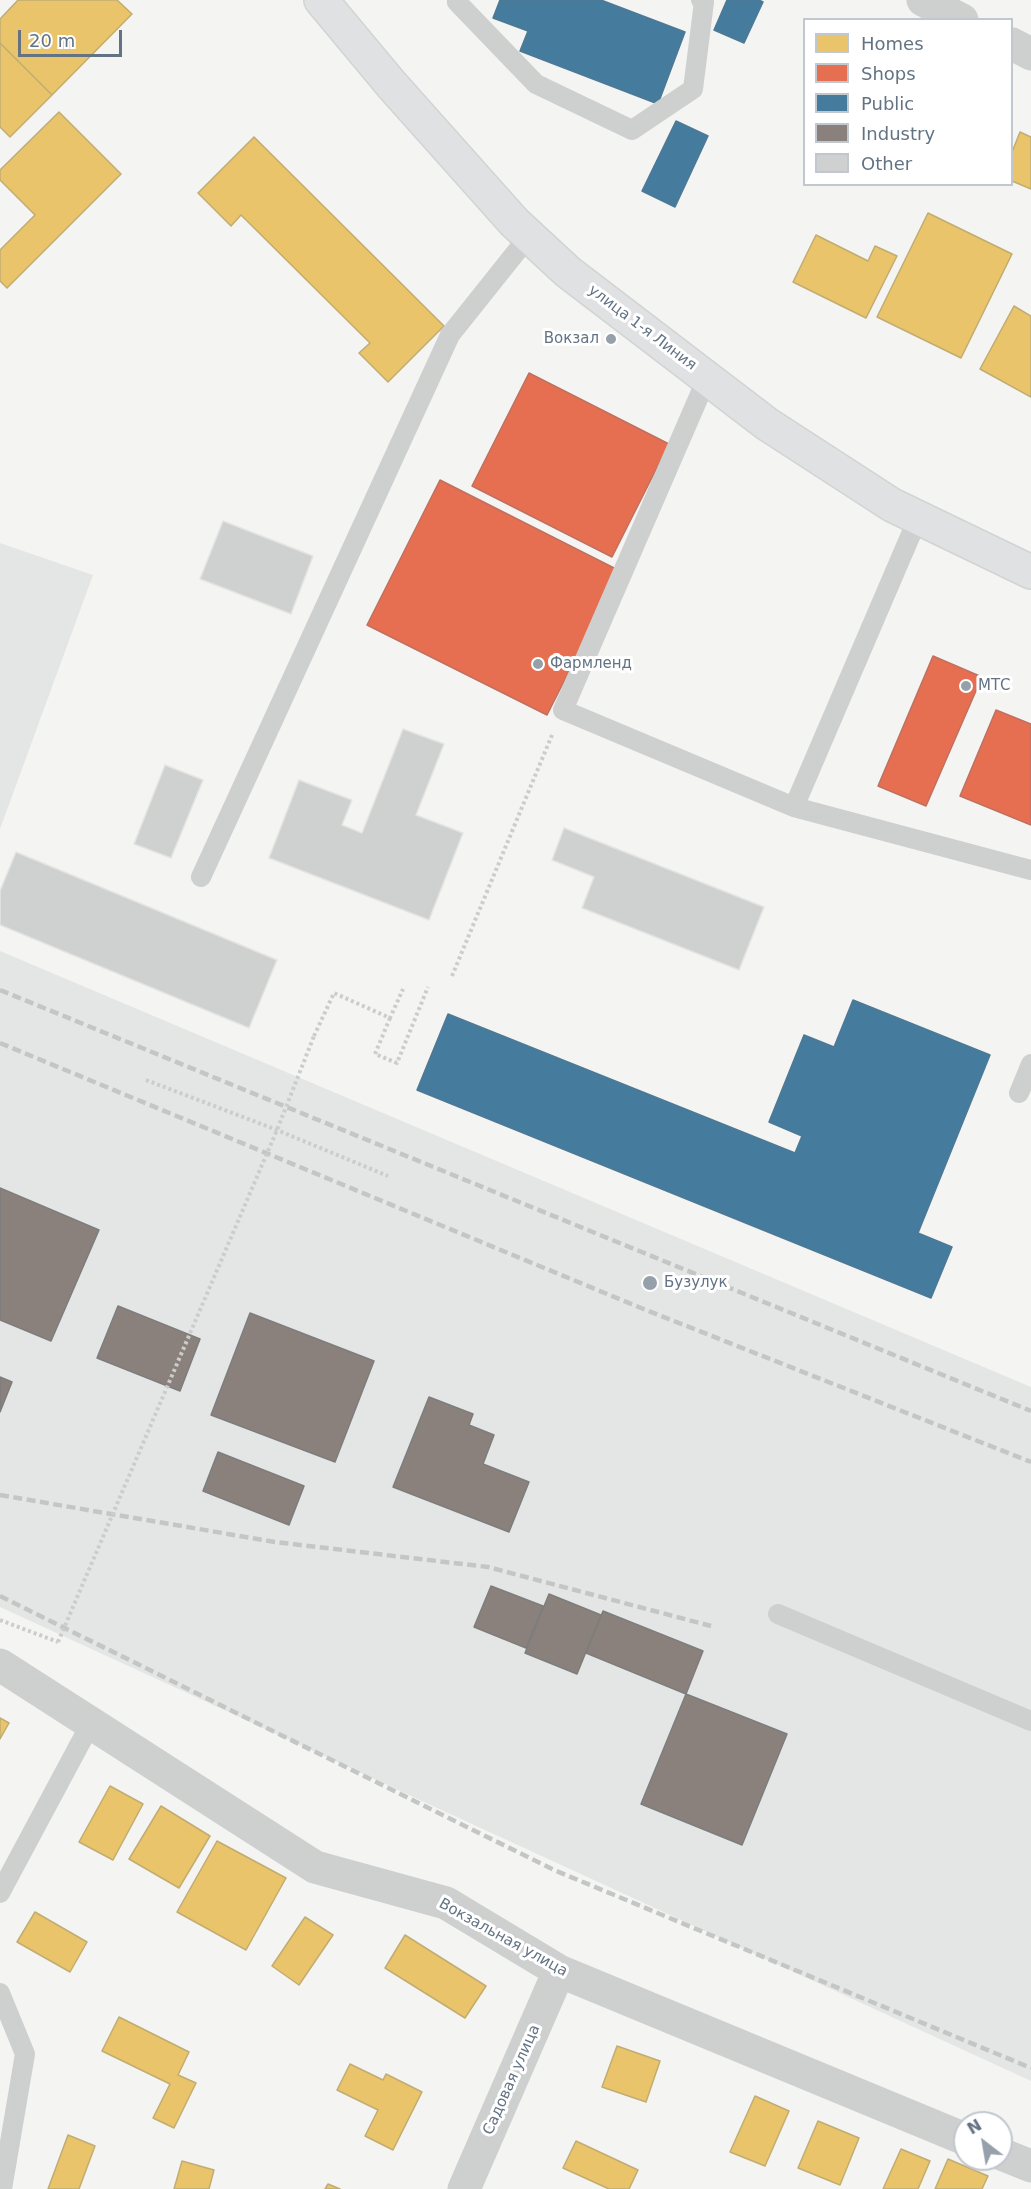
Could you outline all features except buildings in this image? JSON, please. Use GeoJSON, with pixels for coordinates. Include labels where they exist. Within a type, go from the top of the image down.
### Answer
{"type":"FeatureCollection","features":[{"type":"Feature","properties":{"kind":"main road","name":"улица 1-я Линия"},"geometry":{"type":"LineString","coordinates":[[321,0],[391,84],[514,222],[568,272],[767,424],[892,505],[1031,572]]}},
{"type":"Feature","properties":{"kind":"street"},"geometry":{"type":"LineString","coordinates":[[923,0],[958,18]]}},
{"type":"Feature","properties":{"kind":"street"},"geometry":{"type":"LineString","coordinates":[[1013,45],[1031,54]]}},
{"type":"Feature","properties":{"kind":"street","name":"Вокзальная улица"},"geometry":{"type":"LineString","coordinates":[[0,1665],[315,1867],[446,1903],[559,1971],[953,2134]]}},
{"type":"Feature","properties":{"kind":"street","name":"Садовая улица"},"geometry":{"type":"LineString","coordinates":[[464,2189],[559,1971]]}},
{"type":"Feature","properties":{"kind":"street"},"geometry":{"type":"LineString","coordinates":[[1013,2159],[1031,2166]]}},
{"type":"Feature","properties":{"kind":"lane"},"geometry":{"type":"LineString","coordinates":[[458,0],[457,2],[536,84],[632,130],[693,89],[704,2],[701,0]]}},
{"type":"Feature","properties":{"kind":"lane"},"geometry":{"type":"LineString","coordinates":[[201,876],[450,335],[530,236]]}},
{"type":"Feature","properties":{"kind":"lane"},"geometry":{"type":"LineString","coordinates":[[706,378],[563,710],[794,807],[1031,870]]}},
{"type":"Feature","properties":{"kind":"lane"},"geometry":{"type":"LineString","coordinates":[[794,807],[918,518]]}},
{"type":"Feature","properties":{"kind":"lane"},"geometry":{"type":"LineString","coordinates":[[1019,1093],[1031,1064]]}},
{"type":"Feature","properties":{"kind":"lane"},"geometry":{"type":"LineString","coordinates":[[778,1614],[1031,1721]]}},
{"type":"Feature","properties":{"kind":"lane"},"geometry":{"type":"LineString","coordinates":[[0,1893],[91,1723]]}},
{"type":"Feature","properties":{"kind":"lane"},"geometry":{"type":"LineString","coordinates":[[0,1993],[25,2054],[2,2189]]}},
{"type":"Feature","properties":{"kind":"path"},"geometry":{"type":"LineString","coordinates":[[452,976],[563,710]]}},
{"type":"Feature","properties":{"kind":"path"},"geometry":{"type":"LineString","coordinates":[[403,989],[375,1054],[397,1064],[428,987]]}},
{"type":"Feature","properties":{"kind":"path"},"geometry":{"type":"LineString","coordinates":[[0,1620],[58,1642],[278,1130],[314,1036],[334,993],[390,1018]]}},
{"type":"Feature","properties":{"kind":"path"},"geometry":{"type":"LineString","coordinates":[[146,1080],[278,1130],[388,1176]]}},
{"type":"Feature","properties":{"kind":"shaded area"},"geometry":{"type":"Polygon","coordinates":[[[0,543],[93,575],[0,829],[0,543]]]}},
{"type":"Feature","properties":{"kind":"shaded area"},"geometry":{"type":"Polygon","coordinates":[[[0,951],[1031,1387],[1031,2081],[0,1607],[0,951]]]}},
{"type":"Feature","properties":{"kind":"railway"},"geometry":{"type":"LineString","coordinates":[[0,990],[1031,1411]]}},
{"type":"Feature","properties":{"kind":"railway"},"geometry":{"type":"LineString","coordinates":[[0,1043],[641,1308],[1031,1462]]}},
{"type":"Feature","properties":{"kind":"railway"},"geometry":{"type":"LineString","coordinates":[[0,1495],[275,1542],[488,1567],[711,1626]]}},
{"type":"Feature","properties":{"kind":"railway"},"geometry":{"type":"LineString","coordinates":[[0,1596],[554,1870],[1031,2068]]}},
{"type":"Feature","properties":{"kind":"place","name":"Вокзал"},"geometry":{"type":"Point","coordinates":[611,339]}},
{"type":"Feature","properties":{"kind":"place","name":"Фармленд"},"geometry":{"type":"Point","coordinates":[538,664]}},
{"type":"Feature","properties":{"kind":"place","name":"МТС"},"geometry":{"type":"Point","coordinates":[966,686]}},
{"type":"Feature","properties":{"kind":"place","name":"Бузулук"},"geometry":{"type":"Point","coordinates":[650,1283]}}]}
